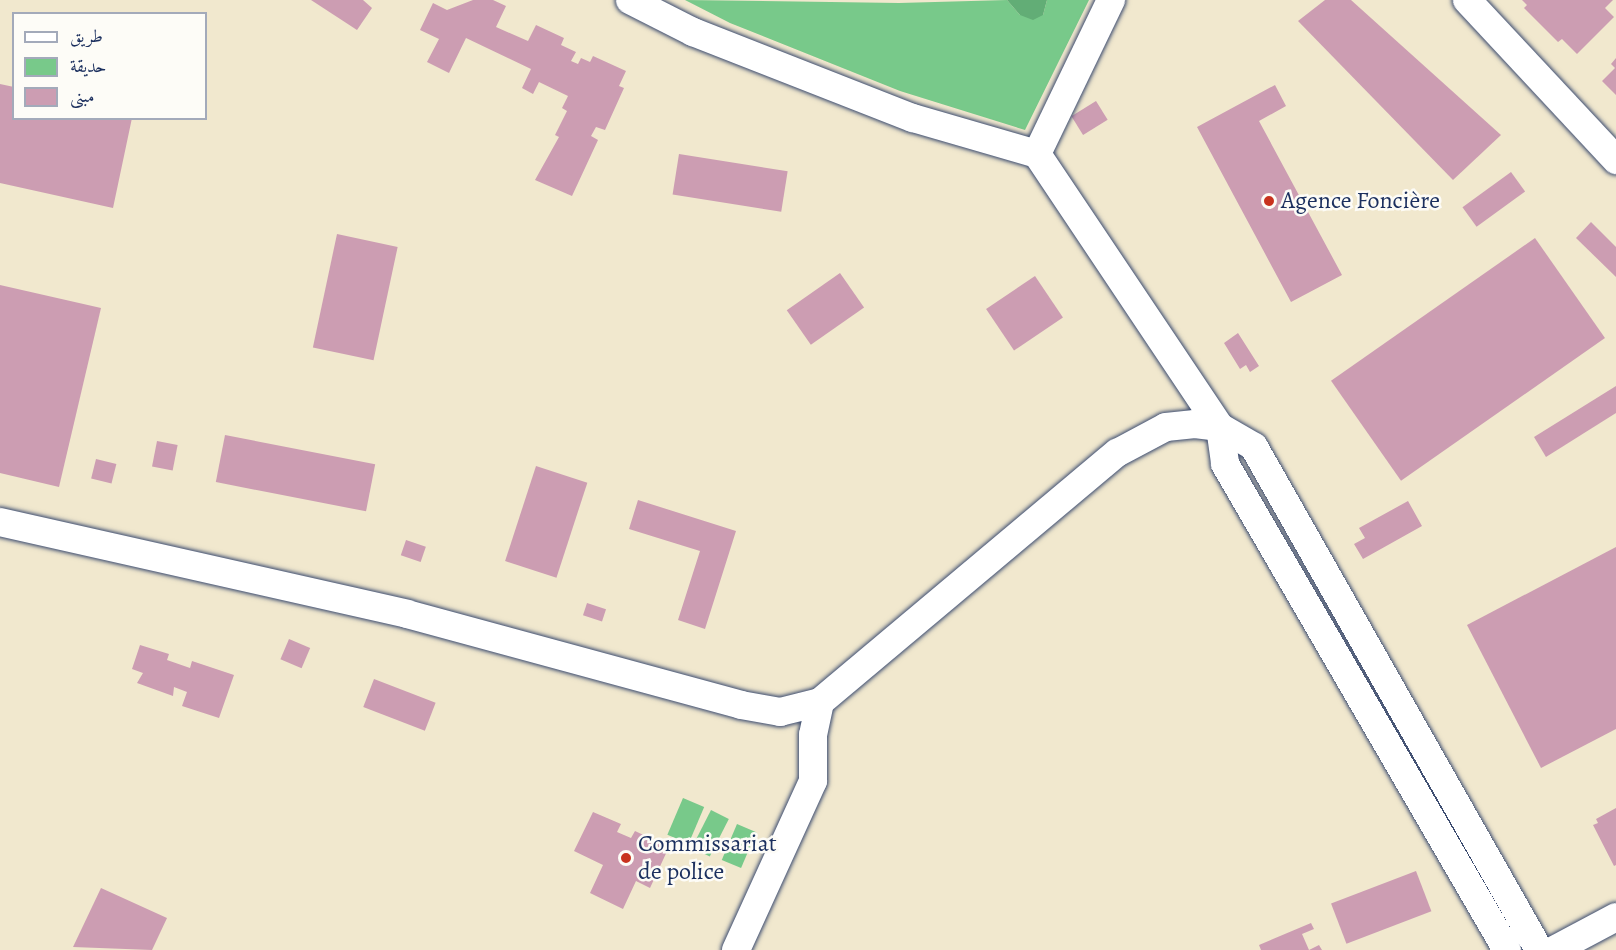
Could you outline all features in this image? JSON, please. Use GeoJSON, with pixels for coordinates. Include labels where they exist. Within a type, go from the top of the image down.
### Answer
{"type":"FeatureCollection","features":[{"type":"Feature","properties":{"kind":"street"},"geometry":{"type":"LineString","coordinates":[[630,0],[693,32],[913,118],[1037,154],[1220,427],[1225,464],[1507,950]]}},
{"type":"Feature","properties":{"kind":"street"},"geometry":{"type":"LineString","coordinates":[[1037,154],[1111,0]]}},
{"type":"Feature","properties":{"kind":"street"},"geometry":{"type":"LineString","coordinates":[[1467,0],[1616,160]]}},
{"type":"Feature","properties":{"kind":"street"},"geometry":{"type":"LineString","coordinates":[[0,522],[407,614],[741,705],[780,712],[820,702],[1117,453],[1166,427],[1196,424],[1220,427],[1254,447],[1539,950]]}},
{"type":"Feature","properties":{"kind":"street"},"geometry":{"type":"LineString","coordinates":[[736,950],[813,781],[813,735],[820,702]]}},
{"type":"Feature","properties":{"kind":"street"},"geometry":{"type":"LineString","coordinates":[[1554,950],[1616,917]]}},
{"type":"Feature","properties":{"kind":"green space"},"geometry":{"type":"Polygon","coordinates":[[[685,0],[899,3],[1007,0],[1020,15],[1043,15],[1047,0],[1089,0],[1025,130],[900,91],[730,23],[685,0]]]}},
{"type":"Feature","properties":{"kind":"green space"},"geometry":{"type":"Polygon","coordinates":[[[1007,0],[1047,0],[1043,15],[1033,20],[1020,15],[1007,0]]]}},
{"type":"Feature","properties":{"kind":"green space"},"geometry":{"type":"Polygon","coordinates":[[[683,798],[704,807],[689,844],[667,835],[683,798]]]}},
{"type":"Feature","properties":{"kind":"green space"},"geometry":{"type":"Polygon","coordinates":[[[711,810],[729,819],[710,857],[692,847],[711,810]]]}},
{"type":"Feature","properties":{"kind":"green space"},"geometry":{"type":"Polygon","coordinates":[[[737,824],[756,832],[741,868],[722,860],[737,824]]]}},
{"type":"Feature","properties":{"kind":"building"},"geometry":{"type":"Polygon","coordinates":[[[311,0],[363,0],[372,8],[357,30],[311,0]]]}},
{"type":"Feature","properties":{"kind":"building"},"geometry":{"type":"Polygon","coordinates":[[[473,0],[493,0],[506,6],[496,27],[528,41],[536,25],[564,38],[561,45],[576,52],[571,61],[578,64],[581,58],[590,62],[593,56],[626,71],[619,86],[624,88],[605,130],[596,127],[591,136],[598,140],[572,196],[535,180],[559,137],[555,135],[567,111],[562,108],[568,96],[539,82],[533,94],[522,88],[531,69],[466,38],[449,73],[427,62],[439,39],[420,30],[433,3],[447,10],[473,0]]]}},
{"type":"Feature","properties":{"kind":"building"},"geometry":{"type":"Polygon","coordinates":[[[1325,0],[1351,0],[1501,135],[1453,180],[1298,21],[1325,0]]]}},
{"type":"Feature","properties":{"kind":"building"},"geometry":{"type":"Polygon","coordinates":[[[1522,0],[1613,0],[1605,8],[1614,17],[1577,54],[1562,39],[1558,42],[1524,8],[1527,5],[1522,0]]]}},
{"type":"Feature","properties":{"kind":"building"},"geometry":{"type":"Polygon","coordinates":[[[1616,58],[1616,95],[1602,81],[1615,68],[1611,64],[1616,58]]]}},
{"type":"Feature","properties":{"kind":"building"},"geometry":{"type":"Polygon","coordinates":[[[0,84],[12,87],[12,120],[132,120],[113,208],[0,183],[0,84]]]}},
{"type":"Feature","properties":{"kind":"building","name":"Agence Foncière"},"geometry":{"type":"Polygon","coordinates":[[[1275,85],[1286,106],[1259,121],[1342,275],[1291,302],[1197,127],[1275,85]]]}},
{"type":"Feature","properties":{"kind":"building"},"geometry":{"type":"Polygon","coordinates":[[[1096,101],[1108,120],[1083,135],[1071,116],[1096,101]]]}},
{"type":"Feature","properties":{"kind":"building"},"geometry":{"type":"Polygon","coordinates":[[[679,154],[788,171],[781,212],[673,194],[679,154]]]}},
{"type":"Feature","properties":{"kind":"building"},"geometry":{"type":"Polygon","coordinates":[[[1511,172],[1525,191],[1477,227],[1462,207],[1511,172]]]}},
{"type":"Feature","properties":{"kind":"building"},"geometry":{"type":"Polygon","coordinates":[[[1591,222],[1616,247],[1616,277],[1576,238],[1591,222]]]}},
{"type":"Feature","properties":{"kind":"building"},"geometry":{"type":"Polygon","coordinates":[[[337,234],[398,247],[374,360],[313,347],[337,234]]]}},
{"type":"Feature","properties":{"kind":"building"},"geometry":{"type":"Polygon","coordinates":[[[1535,238],[1605,338],[1401,481],[1331,381],[1535,238]]]}},
{"type":"Feature","properties":{"kind":"building"},"geometry":{"type":"Polygon","coordinates":[[[840,273],[864,307],[811,345],[787,310],[840,273]]]}},
{"type":"Feature","properties":{"kind":"building"},"geometry":{"type":"Polygon","coordinates":[[[1035,276],[1063,317],[1014,350],[986,309],[1035,276]]]}},
{"type":"Feature","properties":{"kind":"building"},"geometry":{"type":"Polygon","coordinates":[[[0,285],[101,308],[59,487],[0,473],[0,285]]]}},
{"type":"Feature","properties":{"kind":"building"},"geometry":{"type":"Polygon","coordinates":[[[1238,333],[1259,366],[1250,372],[1246,365],[1240,369],[1224,343],[1238,333]]]}},
{"type":"Feature","properties":{"kind":"building"},"geometry":{"type":"Polygon","coordinates":[[[1616,386],[1616,413],[1546,457],[1534,437],[1616,386]]]}},
{"type":"Feature","properties":{"kind":"building"},"geometry":{"type":"Polygon","coordinates":[[[225,435],[375,464],[366,511],[216,482],[225,435]]]}},
{"type":"Feature","properties":{"kind":"building"},"geometry":{"type":"Polygon","coordinates":[[[157,441],[178,445],[173,471],[152,467],[157,441]]]}},
{"type":"Feature","properties":{"kind":"building"},"geometry":{"type":"Polygon","coordinates":[[[96,459],[116,464],[112,483],[91,478],[96,459]]]}},
{"type":"Feature","properties":{"kind":"building"},"geometry":{"type":"Polygon","coordinates":[[[536,466],[587,483],[556,578],[505,561],[536,466]]]}},
{"type":"Feature","properties":{"kind":"building"},"geometry":{"type":"Polygon","coordinates":[[[638,500],[736,531],[705,629],[678,620],[700,551],[629,529],[638,500]]]}},
{"type":"Feature","properties":{"kind":"building"},"geometry":{"type":"Polygon","coordinates":[[[1408,501],[1422,526],[1363,559],[1354,544],[1365,538],[1359,528],[1408,501]]]}},
{"type":"Feature","properties":{"kind":"building"},"geometry":{"type":"Polygon","coordinates":[[[406,540],[426,547],[421,562],[401,555],[406,540]]]}},
{"type":"Feature","properties":{"kind":"building"},"geometry":{"type":"Polygon","coordinates":[[[1616,547],[1616,729],[1541,768],[1467,625],[1616,547]]]}},
{"type":"Feature","properties":{"kind":"building"},"geometry":{"type":"Polygon","coordinates":[[[587,603],[606,609],[602,622],[583,615],[587,603]]]}},
{"type":"Feature","properties":{"kind":"building"},"geometry":{"type":"Polygon","coordinates":[[[289,639],[310,648],[302,668],[280,659],[289,639]]]}},
{"type":"Feature","properties":{"kind":"building"},"geometry":{"type":"Polygon","coordinates":[[[140,645],[169,654],[167,660],[190,668],[192,661],[234,675],[219,718],[182,706],[187,692],[174,687],[173,696],[137,683],[143,673],[132,669],[140,645]]]}},
{"type":"Feature","properties":{"kind":"building"},"geometry":{"type":"Polygon","coordinates":[[[374,679],[436,703],[425,731],[363,707],[374,679]]]}},
{"type":"Feature","properties":{"kind":"building"},"geometry":{"type":"Polygon","coordinates":[[[1616,808],[1616,865],[1614,866],[1593,825],[1598,823],[1596,819],[1616,808]]]}},
{"type":"Feature","properties":{"kind":"building","name":"Commissariat de police"},"geometry":{"type":"Polygon","coordinates":[[[593,812],[621,824],[617,832],[631,838],[635,831],[669,847],[650,888],[636,881],[623,909],[590,893],[603,865],[574,851],[593,812]]]}},
{"type":"Feature","properties":{"kind":"building"},"geometry":{"type":"Polygon","coordinates":[[[1416,871],[1431,911],[1346,944],[1331,904],[1416,871]]]}},
{"type":"Feature","properties":{"kind":"building"},"geometry":{"type":"Polygon","coordinates":[[[101,888],[167,918],[152,950],[73,947],[101,888]]]}},
{"type":"Feature","properties":{"kind":"building"},"geometry":{"type":"Polygon","coordinates":[[[1311,923],[1314,929],[1302,934],[1309,950],[1261,950],[1259,945],[1311,923]]]}},
{"type":"Feature","properties":{"kind":"building"},"geometry":{"type":"Polygon","coordinates":[[[1319,945],[1322,950],[1309,950],[1319,945]]]}},
{"type":"Feature","properties":{"kind":"place","name":"Agence Foncière"},"geometry":{"type":"Point","coordinates":[1269,201]}},
{"type":"Feature","properties":{"kind":"place","name":"Commissariat de police"},"geometry":{"type":"Point","coordinates":[626,858]}}]}
